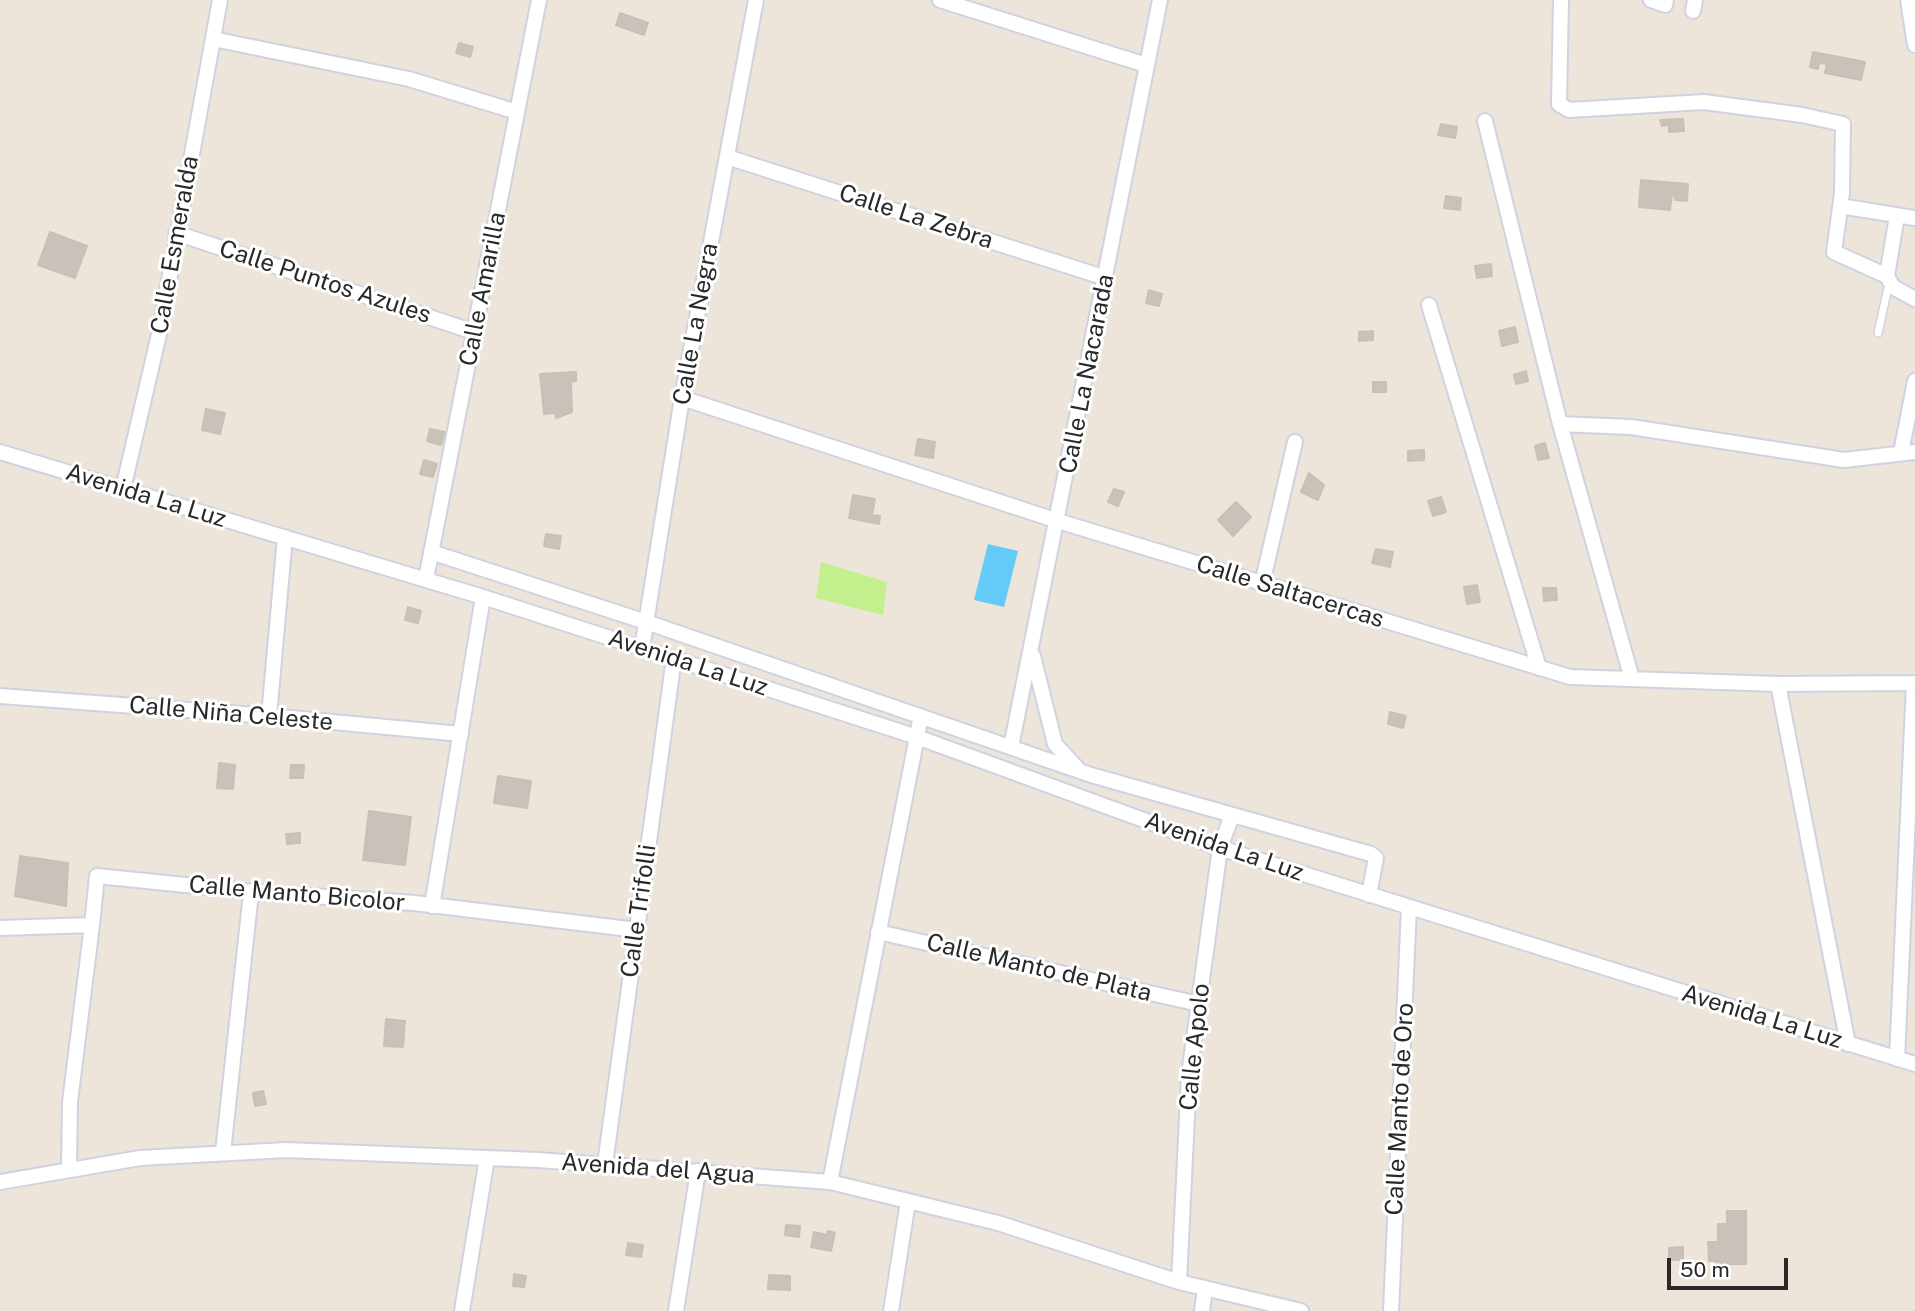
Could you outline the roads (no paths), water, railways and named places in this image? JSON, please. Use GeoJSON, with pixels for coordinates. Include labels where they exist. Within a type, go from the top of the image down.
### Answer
{"type":"FeatureCollection","features":[{"type":"Feature","properties":{"kind":"street","name":"Calle Esmeralda"},"geometry":{"type":"LineString","coordinates":[[124,489],[160,330],[220,0]]}},
{"type":"Feature","properties":{"kind":"street","name":"Calle Amarilla"},"geometry":{"type":"LineString","coordinates":[[426,579],[539,0]]}},
{"type":"Feature","properties":{"kind":"street","name":"Calle La Negra"},"geometry":{"type":"LineString","coordinates":[[642,648],[682,398],[756,0]]}},
{"type":"Feature","properties":{"kind":"street"},"geometry":{"type":"LineString","coordinates":[[940,0],[1146,65]]}},
{"type":"Feature","properties":{"kind":"street","name":"Calle La Nacarada"},"geometry":{"type":"LineString","coordinates":[[1011,747],[1160,0]]}},
{"type":"Feature","properties":{"kind":"street"},"geometry":{"type":"LineString","coordinates":[[1561,0],[1559,104],[1569,110],[1704,102],[1802,114],[1843,124],[1840,206],[1834,253],[1888,279],[1915,299]]}},
{"type":"Feature","properties":{"kind":"street"},"geometry":{"type":"LineString","coordinates":[[1651,0],[1665,5],[1666,0]]}},
{"type":"Feature","properties":{"kind":"street"},"geometry":{"type":"LineString","coordinates":[[1908,0],[1915,45]]}},
{"type":"Feature","properties":{"kind":"street"},"geometry":{"type":"LineString","coordinates":[[213,39],[409,79],[517,112]]}},
{"type":"Feature","properties":{"kind":"street"},"geometry":{"type":"LineString","coordinates":[[1485,121],[1560,424],[1632,679]]}},
{"type":"Feature","properties":{"kind":"street","name":"Calle La Zebra"},"geometry":{"type":"LineString","coordinates":[[727,157],[1105,278]]}},
{"type":"Feature","properties":{"kind":"street"},"geometry":{"type":"LineString","coordinates":[[1840,206],[1915,218]]}},
{"type":"Feature","properties":{"kind":"street"},"geometry":{"type":"LineString","coordinates":[[1888,279],[1897,216]]}},
{"type":"Feature","properties":{"kind":"street","name":"Calle Puntos Azules"},"geometry":{"type":"LineString","coordinates":[[176,233],[474,332]]}},
{"type":"Feature","properties":{"kind":"street"},"geometry":{"type":"LineString","coordinates":[[1429,306],[1539,668]]}},
{"type":"Feature","properties":{"kind":"street"},"geometry":{"type":"LineString","coordinates":[[1560,424],[1631,427],[1844,460],[1908,453],[1915,381]]}},
{"type":"Feature","properties":{"kind":"street","name":"Calle Saltacercas"},"geometry":{"type":"LineString","coordinates":[[682,398],[1058,521],[1570,677],[1778,684],[1914,683]]}},
{"type":"Feature","properties":{"kind":"street"},"geometry":{"type":"LineString","coordinates":[[1262,584],[1295,442]]}},
{"type":"Feature","properties":{"kind":"street","name":"Avenida La Luz"},"geometry":{"type":"LineString","coordinates":[[0,452],[426,579],[674,658],[916,737],[1220,848],[1915,1065]]}},
{"type":"Feature","properties":{"kind":"street"},"geometry":{"type":"LineString","coordinates":[[269,716],[285,537]]}},
{"type":"Feature","properties":{"kind":"street","name":"Avenida La Luz"},"geometry":{"type":"LineString","coordinates":[[431,552],[646,622],[1086,773],[1371,854],[1376,858],[1369,895]]}},
{"type":"Feature","properties":{"kind":"street"},"geometry":{"type":"LineString","coordinates":[[432,906],[483,597]]}},
{"type":"Feature","properties":{"kind":"street"},"geometry":{"type":"LineString","coordinates":[[1032,648],[1042,700],[1055,744],[1086,773],[1111,808]]}},
{"type":"Feature","properties":{"kind":"street","name":"Calle Trifolli"},"geometry":{"type":"LineString","coordinates":[[605,1164],[674,658]]}},
{"type":"Feature","properties":{"kind":"street"},"geometry":{"type":"LineString","coordinates":[[1898,1059],[1914,683]]}},
{"type":"Feature","properties":{"kind":"street"},"geometry":{"type":"LineString","coordinates":[[1778,684],[1848,1044]]}},
{"type":"Feature","properties":{"kind":"street","name":"Calle Niña Celeste"},"geometry":{"type":"LineString","coordinates":[[0,696],[269,716],[461,734]]}},
{"type":"Feature","properties":{"kind":"street"},"geometry":{"type":"LineString","coordinates":[[830,1182],[921,716]]}},
{"type":"Feature","properties":{"kind":"street","name":"Calle Apolo"},"geometry":{"type":"LineString","coordinates":[[1179,1282],[1189,1076],[1220,848],[1232,815]]}},
{"type":"Feature","properties":{"kind":"street","name":"Calle Manto Bicolor"},"geometry":{"type":"LineString","coordinates":[[92,925],[97,876],[432,906],[637,930]]}},
{"type":"Feature","properties":{"kind":"street"},"geometry":{"type":"LineString","coordinates":[[223,1152],[254,892]]}},
{"type":"Feature","properties":{"kind":"street","name":"Calle Manto de Oro"},"geometry":{"type":"LineString","coordinates":[[1391,1311],[1409,907]]}},
{"type":"Feature","properties":{"kind":"street"},"geometry":{"type":"LineString","coordinates":[[0,928],[92,925],[70,1102],[69,1170]]}},
{"type":"Feature","properties":{"kind":"street","name":"Calle Manto de Plata"},"geometry":{"type":"LineString","coordinates":[[878,932],[1199,1004]]}},
{"type":"Feature","properties":{"kind":"street","name":"Avenida del Agua"},"geometry":{"type":"LineString","coordinates":[[0,1182],[140,1158],[286,1150],[487,1157],[830,1182],[998,1223],[1179,1282],[1301,1311]]}},
{"type":"Feature","properties":{"kind":"street"},"geometry":{"type":"LineString","coordinates":[[462,1311],[487,1157]]}},
{"type":"Feature","properties":{"kind":"street"},"geometry":{"type":"LineString","coordinates":[[676,1311],[698,1171]]}},
{"type":"Feature","properties":{"kind":"street"},"geometry":{"type":"LineString","coordinates":[[891,1311],[908,1201]]}},
{"type":"Feature","properties":{"kind":"street"},"geometry":{"type":"LineString","coordinates":[[1202,1311],[1205,1288]]}},
{"type":"Feature","properties":{"kind":"lane"},"geometry":{"type":"LineString","coordinates":[[1878,333],[1888,279]]}},
{"type":"Feature","properties":{"kind":"water"},"geometry":{"type":"Polygon","coordinates":[[[988,544],[1018,551],[1004,607],[974,600],[988,544]]]}}]}
